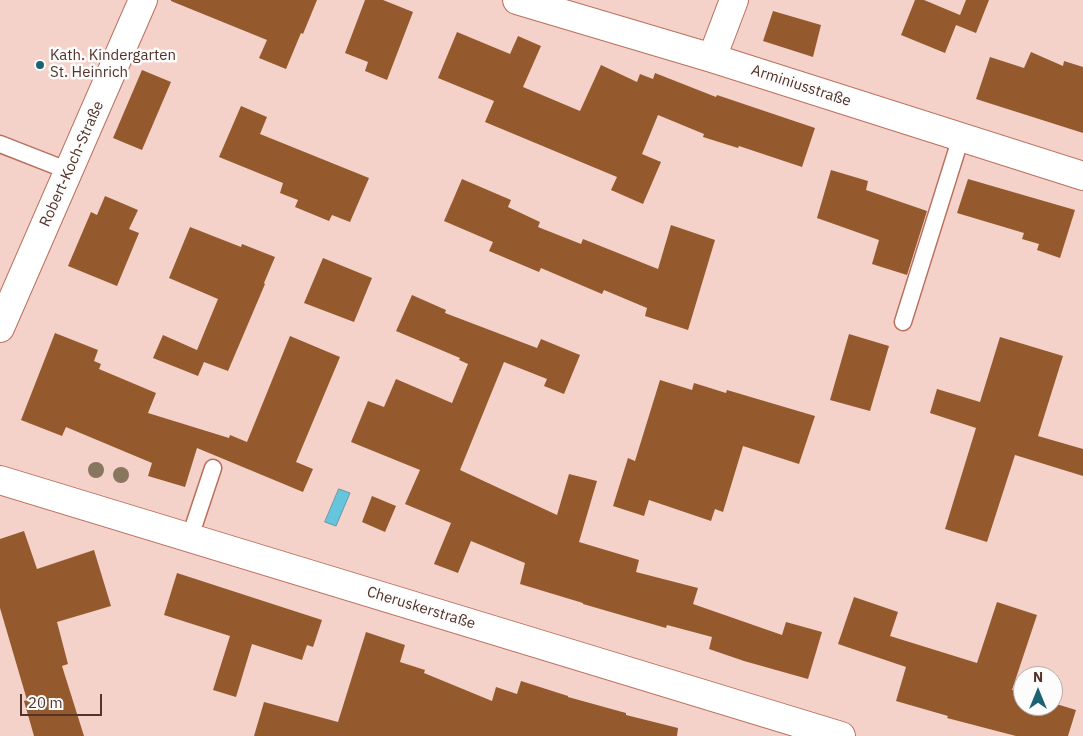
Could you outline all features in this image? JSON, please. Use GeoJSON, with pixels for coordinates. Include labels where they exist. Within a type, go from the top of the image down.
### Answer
{"type":"FeatureCollection","features":[{"type":"Feature","properties":{"kind":"street","name":"Robert-Koch-Straße"},"geometry":{"type":"LineString","coordinates":[[0,328],[143,0]]}},
{"type":"Feature","properties":{"kind":"street","name":"Arminiusstraße"},"geometry":{"type":"LineString","coordinates":[[517,0],[712,58],[1083,176]]}},
{"type":"Feature","properties":{"kind":"street"},"geometry":{"type":"LineString","coordinates":[[712,58],[734,0]]}},
{"type":"Feature","properties":{"kind":"street","name":"Cheruskerstraße"},"geometry":{"type":"LineString","coordinates":[[0,480],[841,736]]}},
{"type":"Feature","properties":{"kind":"lane"},"geometry":{"type":"LineString","coordinates":[[903,322],[961,137]]}},
{"type":"Feature","properties":{"kind":"lane"},"geometry":{"type":"LineString","coordinates":[[0,144],[69,171]]}},
{"type":"Feature","properties":{"kind":"lane"},"geometry":{"type":"LineString","coordinates":[[190,538],[213,468]]}},
{"type":"Feature","properties":{"kind":"water"},"geometry":{"type":"Polygon","coordinates":[[[339,489],[350,493],[336,526],[325,522],[339,489]]]}},
{"type":"Feature","properties":{"kind":"building"},"geometry":{"type":"Polygon","coordinates":[[[171,0],[317,0],[286,69],[259,58],[267,40],[171,0]]]}},
{"type":"Feature","properties":{"kind":"building"},"geometry":{"type":"Polygon","coordinates":[[[365,0],[383,0],[413,12],[387,80],[365,71],[368,62],[345,53],[365,0]]]}},
{"type":"Feature","properties":{"kind":"building"},"geometry":{"type":"Polygon","coordinates":[[[915,0],[924,0],[960,15],[966,0],[989,0],[976,33],[956,25],[945,53],[901,35],[915,0]]]}},
{"type":"Feature","properties":{"kind":"building"},"geometry":{"type":"Polygon","coordinates":[[[773,11],[821,25],[813,57],[763,41],[773,11]]]}},
{"type":"Feature","properties":{"kind":"building"},"geometry":{"type":"Polygon","coordinates":[[[457,32],[510,54],[518,36],[541,46],[523,87],[580,111],[601,65],[637,82],[640,74],[653,79],[655,73],[716,97],[717,95],[815,128],[802,167],[739,146],[738,148],[703,137],[704,134],[658,115],[642,154],[661,162],[643,204],[611,190],[617,177],[485,122],[494,101],[438,78],[457,32]]]}},
{"type":"Feature","properties":{"kind":"building"},"geometry":{"type":"Polygon","coordinates":[[[1031,52],[1063,66],[1064,61],[1083,67],[1083,133],[976,99],[990,57],[1024,68],[1031,52]]]}},
{"type":"Feature","properties":{"kind":"building"},"geometry":{"type":"Polygon","coordinates":[[[142,70],[171,82],[142,150],[113,138],[142,70]]]}},
{"type":"Feature","properties":{"kind":"building"},"geometry":{"type":"Polygon","coordinates":[[[241,106],[267,117],[260,134],[369,178],[350,222],[332,215],[329,221],[295,207],[298,200],[280,193],[283,183],[219,157],[241,106]]]}},
{"type":"Feature","properties":{"kind":"building"},"geometry":{"type":"Polygon","coordinates":[[[831,170],[868,181],[866,190],[927,211],[907,275],[872,264],[879,240],[817,218],[831,170]]]}},
{"type":"Feature","properties":{"kind":"building"},"geometry":{"type":"Polygon","coordinates":[[[462,179],[511,200],[508,207],[540,222],[538,227],[581,244],[583,239],[658,269],[671,225],[715,240],[688,330],[645,316],[647,308],[604,290],[602,294],[541,268],[539,272],[489,251],[493,242],[444,221],[462,179]]]}},
{"type":"Feature","properties":{"kind":"building"},"geometry":{"type":"Polygon","coordinates":[[[968,179],[1075,210],[1060,258],[1037,250],[1039,244],[1022,239],[1024,233],[957,213],[968,179]]]}},
{"type":"Feature","properties":{"kind":"building"},"geometry":{"type":"Polygon","coordinates":[[[105,196],[138,210],[129,229],[139,233],[117,286],[68,266],[91,212],[97,215],[105,196]]]}},
{"type":"Feature","properties":{"kind":"building"},"geometry":{"type":"Polygon","coordinates":[[[190,227],[241,247],[242,244],[275,257],[228,371],[204,362],[198,376],[153,358],[163,335],[197,350],[218,299],[169,278],[190,227]]]}},
{"type":"Feature","properties":{"kind":"building"},"geometry":{"type":"Polygon","coordinates":[[[323,258],[372,278],[354,322],[304,303],[323,258]]]}},
{"type":"Feature","properties":{"kind":"building"},"geometry":{"type":"Polygon","coordinates":[[[412,295],[446,310],[445,313],[537,348],[541,339],[580,355],[564,394],[544,386],[547,379],[504,362],[460,470],[557,515],[569,474],[597,481],[579,542],[639,560],[636,572],[698,588],[693,604],[782,635],[786,622],[822,632],[808,679],[709,649],[712,637],[667,625],[666,628],[520,584],[525,563],[471,541],[458,573],[434,564],[451,523],[405,504],[420,470],[351,442],[368,401],[384,407],[396,379],[452,403],[468,364],[459,360],[460,358],[396,331],[412,295]]]}},
{"type":"Feature","properties":{"kind":"building"},"geometry":{"type":"Polygon","coordinates":[[[55,333],[98,350],[94,361],[101,364],[99,369],[156,393],[148,413],[229,438],[230,435],[247,442],[290,336],[340,357],[296,462],[313,469],[303,492],[197,448],[185,487],[148,476],[152,463],[66,427],[62,436],[21,420],[55,333]]]}},
{"type":"Feature","properties":{"kind":"building"},"geometry":{"type":"Polygon","coordinates":[[[849,334],[889,346],[870,411],[830,400],[849,334]]]}},
{"type":"Feature","properties":{"kind":"building"},"geometry":{"type":"Polygon","coordinates":[[[1000,337],[1063,356],[1038,436],[1083,449],[1083,476],[1015,455],[987,542],[945,529],[976,428],[930,413],[937,389],[980,402],[1000,337]]]}},
{"type":"Feature","properties":{"kind":"building"},"geometry":{"type":"Polygon","coordinates":[[[660,380],[692,390],[694,383],[726,393],[727,390],[815,416],[799,464],[743,446],[723,512],[715,509],[711,521],[649,500],[644,516],[613,506],[628,458],[635,461],[660,380]]]}},
{"type":"Feature","properties":{"kind":"building"},"geometry":{"type":"Polygon","coordinates":[[[372,496],[396,506],[385,532],[362,522],[372,496]]]}},
{"type":"Feature","properties":{"kind":"building"},"geometry":{"type":"Polygon","coordinates":[[[24,531],[37,569],[94,550],[111,606],[57,622],[68,664],[62,666],[84,736],[34,736],[24,701],[27,700],[0,608],[0,539],[24,531]]]}},
{"type":"Feature","properties":{"kind":"building"},"geometry":{"type":"Polygon","coordinates":[[[177,573],[322,620],[313,647],[307,645],[302,660],[252,644],[236,697],[213,690],[230,636],[164,615],[177,573]]]}},
{"type":"Feature","properties":{"kind":"building"},"geometry":{"type":"Polygon","coordinates":[[[854,597],[898,612],[890,636],[977,663],[997,602],[1037,615],[1020,666],[1013,666],[1013,716],[1063,716],[1063,706],[1076,710],[1068,736],[1016,736],[947,718],[948,716],[896,701],[906,667],[838,644],[854,597]]]}},
{"type":"Feature","properties":{"kind":"building"},"geometry":{"type":"Polygon","coordinates":[[[366,632],[405,645],[400,662],[425,670],[424,673],[492,701],[496,687],[517,694],[521,681],[568,697],[626,713],[626,715],[678,728],[677,736],[254,736],[264,702],[338,722],[366,632]]]}},
{"type":"Feature","properties":{"kind":"place","name":"Kath. Kindergarten St. Heinrich"},"geometry":{"type":"Point","coordinates":[40,65]}}]}
